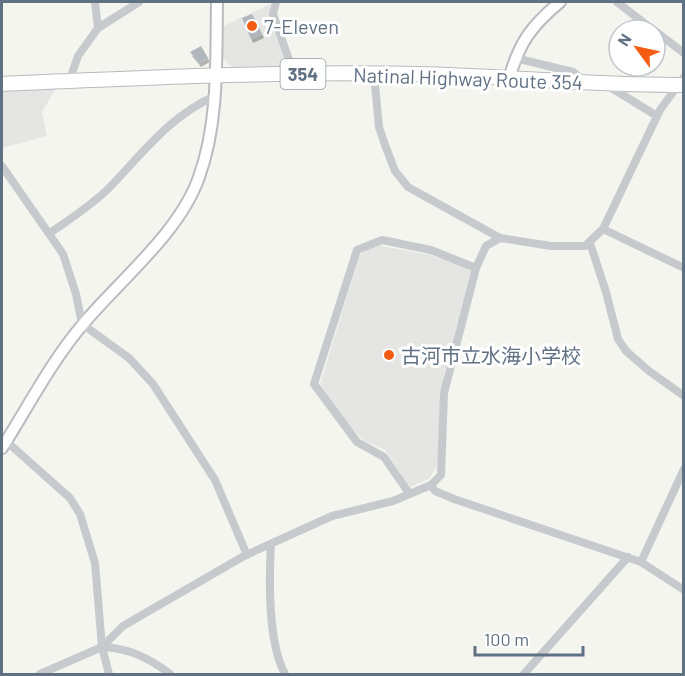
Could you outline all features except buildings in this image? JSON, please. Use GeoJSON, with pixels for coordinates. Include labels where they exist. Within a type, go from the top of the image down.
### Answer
{"type":"FeatureCollection","features":[{"type":"Feature","properties":{"kind":"highway","name":"Natinal Highway Route 354"},"geometry":{"type":"LineString","coordinates":[[2,84],[215,74],[374,74],[604,84],[681,82]]}},
{"type":"Feature","properties":{"kind":"street"},"geometry":{"type":"LineString","coordinates":[[95,2],[98,27]]}},
{"type":"Feature","properties":{"kind":"street"},"geometry":{"type":"LineString","coordinates":[[69,82],[78,56],[98,27],[139,2]]}},
{"type":"Feature","properties":{"kind":"street"},"geometry":{"type":"LineString","coordinates":[[109,675],[102,647],[95,563],[80,514],[70,498],[4,445],[82,324],[153,246],[189,200],[206,154],[215,74],[218,2]]}},
{"type":"Feature","properties":{"kind":"street"},"geometry":{"type":"LineString","coordinates":[[276,2],[273,14],[294,74]]}},
{"type":"Feature","properties":{"kind":"street"},"geometry":{"type":"LineString","coordinates":[[509,79],[515,58],[530,30],[560,2]]}},
{"type":"Feature","properties":{"kind":"street"},"geometry":{"type":"LineString","coordinates":[[616,2],[637,18]]}},
{"type":"Feature","properties":{"kind":"street"},"geometry":{"type":"LineString","coordinates":[[667,41],[684,53]]}},
{"type":"Feature","properties":{"kind":"street"},"geometry":{"type":"LineString","coordinates":[[515,58],[573,72],[586,83]]}},
{"type":"Feature","properties":{"kind":"street"},"geometry":{"type":"LineString","coordinates":[[374,74],[379,128],[395,171],[408,187],[433,203],[500,238],[551,246],[590,243],[603,229],[657,116],[681,82]]}},
{"type":"Feature","properties":{"kind":"street"},"geometry":{"type":"LineString","coordinates":[[604,84],[657,116]]}},
{"type":"Feature","properties":{"kind":"street"},"geometry":{"type":"LineString","coordinates":[[50,233],[108,189],[145,149],[191,107],[213,97]]}},
{"type":"Feature","properties":{"kind":"street"},"geometry":{"type":"LineString","coordinates":[[2,166],[63,254],[82,324],[129,358],[153,384],[215,480],[247,555]]}},
{"type":"Feature","properties":{"kind":"street"},"geometry":{"type":"LineString","coordinates":[[603,229],[684,268]]}},
{"type":"Feature","properties":{"kind":"street"},"geometry":{"type":"LineString","coordinates":[[40,675],[102,647],[123,626],[247,555],[332,516],[393,501],[431,485],[441,475],[444,393],[476,268],[486,246],[500,238]]}},
{"type":"Feature","properties":{"kind":"street"},"geometry":{"type":"LineString","coordinates":[[409,493],[384,457],[357,442],[333,413],[314,384],[357,250],[382,240],[431,250],[476,268]]}},
{"type":"Feature","properties":{"kind":"street"},"geometry":{"type":"LineString","coordinates":[[590,243],[618,339],[626,351],[649,371],[684,396]]}},
{"type":"Feature","properties":{"kind":"street"},"geometry":{"type":"LineString","coordinates":[[641,562],[684,469]]}},
{"type":"Feature","properties":{"kind":"street"},"geometry":{"type":"LineString","coordinates":[[431,485],[435,491],[454,499],[641,562],[684,590]]}},
{"type":"Feature","properties":{"kind":"street"},"geometry":{"type":"LineString","coordinates":[[271,544],[269,578],[273,621],[285,675]]}},
{"type":"Feature","properties":{"kind":"street"},"geometry":{"type":"LineString","coordinates":[[524,675],[628,557]]}},
{"type":"Feature","properties":{"kind":"street"},"geometry":{"type":"LineString","coordinates":[[102,647],[118,648],[142,656],[171,675]]}},
{"type":"Feature","properties":{"kind":"shaded area"},"geometry":{"type":"Polygon","coordinates":[[[270,4],[270,13],[287,65],[285,68],[234,67],[227,63],[220,53],[222,27],[270,4]]]}},
{"type":"Feature","properties":{"kind":"shaded area"},"geometry":{"type":"Polygon","coordinates":[[[57,87],[42,112],[47,136],[2,148],[2,90],[57,87]]]}},
{"type":"Feature","properties":{"kind":"shaded area","name":"古河市立水海小学校"},"geometry":{"type":"Polygon","coordinates":[[[377,245],[431,255],[472,269],[461,317],[444,373],[438,465],[429,479],[410,487],[385,450],[364,441],[335,411],[320,384],[360,254],[377,245]]]}},
{"type":"Feature","properties":{"kind":"place","name":"7-Eleven"},"geometry":{"type":"Point","coordinates":[252,26]}},
{"type":"Feature","properties":{"kind":"place","name":"古河市立水海小学校"},"geometry":{"type":"Point","coordinates":[389,355]}}]}
